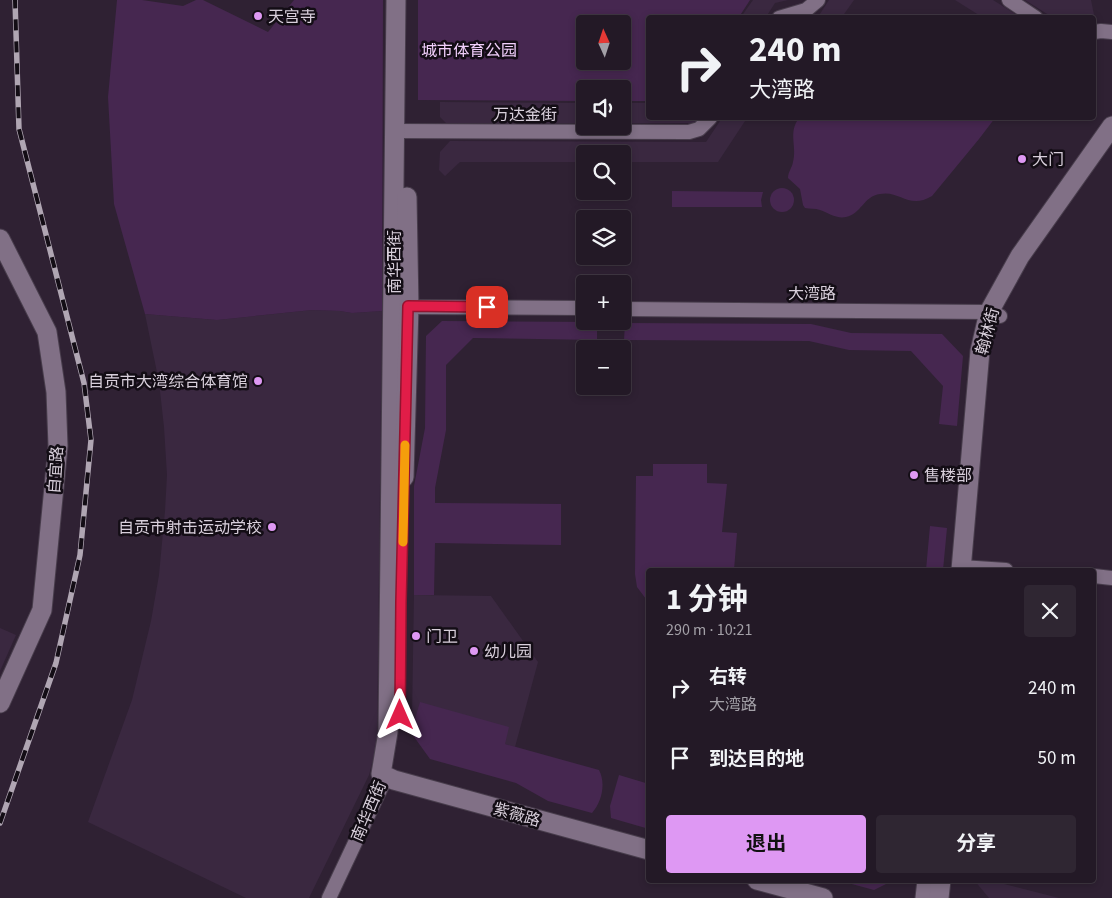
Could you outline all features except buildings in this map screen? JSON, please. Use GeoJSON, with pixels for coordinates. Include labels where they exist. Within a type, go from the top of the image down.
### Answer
{"type":"FeatureCollection","features":[{"type":"Feature","properties":{"kind":"main road","name":"南华西街"},"geometry":{"type":"LineString","coordinates":[[390,778],[381,774],[388,732],[401,306],[400,131],[396,0]]}},
{"type":"Feature","properties":{"kind":"main road","name":"南华西街"},"geometry":{"type":"LineString","coordinates":[[400,131],[408,0]]}},
{"type":"Feature","properties":{"kind":"main road","name":"翰林街"},"geometry":{"type":"LineString","coordinates":[[967,568],[980,351],[1020,256],[1112,126]]}},
{"type":"Feature","properties":{"kind":"main road","name":"翰林街"},"geometry":{"type":"LineString","coordinates":[[995,314],[1002,310],[1033,252],[1112,143]]}},
{"type":"Feature","properties":{"kind":"main road","name":"自宜路"},"geometry":{"type":"LineString","coordinates":[[0,239],[47,332],[56,392],[58,446],[42,610],[0,703]]}},
{"type":"Feature","properties":{"kind":"main road","name":"紫薇路"},"geometry":{"type":"LineString","coordinates":[[390,778],[646,849]]}},
{"type":"Feature","properties":{"kind":"main road"},"geometry":{"type":"LineString","coordinates":[[768,883],[823,898]]}},
{"type":"Feature","properties":{"kind":"main road"},"geometry":{"type":"LineString","coordinates":[[925,898],[927,883]]}},
{"type":"Feature","properties":{"kind":"main road"},"geometry":{"type":"LineString","coordinates":[[939,898],[941,883]]}},
{"type":"Feature","properties":{"kind":"street"},"geometry":{"type":"LineString","coordinates":[[789,15],[806,10],[818,0]]}},
{"type":"Feature","properties":{"kind":"street"},"geometry":{"type":"LineString","coordinates":[[1009,0],[1032,15]]}},
{"type":"Feature","properties":{"kind":"street"},"geometry":{"type":"LineString","coordinates":[[1096,32],[1112,32]]}},
{"type":"Feature","properties":{"kind":"street","name":"万达金街"},"geometry":{"type":"LineString","coordinates":[[400,131],[689,132],[699,129],[708,120]]}},
{"type":"Feature","properties":{"kind":"street"},"geometry":{"type":"LineString","coordinates":[[401,306],[576,308]]}},
{"type":"Feature","properties":{"kind":"street","name":"大湾路"},"geometry":{"type":"LineString","coordinates":[[631,309],[995,314]]}},
{"type":"Feature","properties":{"kind":"street"},"geometry":{"type":"LineString","coordinates":[[1096,576],[1112,578]]}},
{"type":"Feature","properties":{"kind":"street","name":"南华西街"},"geometry":{"type":"LineString","coordinates":[[329,898],[390,778]]}},
{"type":"Feature","properties":{"kind":"shaded area"},"geometry":{"type":"Polygon","coordinates":[[[753,0],[788,0],[775,3],[767,15],[742,15],[753,0]]]}},
{"type":"Feature","properties":{"kind":"shaded area"},"geometry":{"type":"Polygon","coordinates":[[[829,0],[854,0],[843,15],[819,15],[829,0]]]}},
{"type":"Feature","properties":{"kind":"shaded area"},"geometry":{"type":"Polygon","coordinates":[[[955,0],[993,0],[1017,15],[979,15],[955,0]]]}},
{"type":"Feature","properties":{"kind":"shaded area"},"geometry":{"type":"Polygon","coordinates":[[[1025,0],[1091,0],[1094,15],[1049,15],[1025,0]]]}},
{"type":"Feature","properties":{"kind":"shaded area"},"geometry":{"type":"Polygon","coordinates":[[[440,102],[576,103],[576,123],[446,123],[440,117],[440,102]]]}},
{"type":"Feature","properties":{"kind":"shaded area"},"geometry":{"type":"Polygon","coordinates":[[[631,103],[646,103],[646,120],[698,120],[696,123],[631,123],[631,103]]]}},
{"type":"Feature","properties":{"kind":"shaded area"},"geometry":{"type":"Polygon","coordinates":[[[721,120],[746,120],[718,162],[631,162],[631,145],[576,145],[576,162],[460,162],[445,176],[439,170],[440,152],[450,141],[706,142],[721,120]]]}},
{"type":"Feature","properties":{"kind":"shaded area","name":"自贡市射击运动学校"},"geometry":{"type":"Polygon","coordinates":[[[312,310],[352,313],[382,311],[377,744],[369,775],[309,898],[246,898],[88,822],[132,700],[151,621],[159,575],[167,475],[159,382],[145,314],[217,320],[312,310]]]}},
{"type":"Feature","properties":{"kind":"shaded area"},"geometry":{"type":"Polygon","coordinates":[[[414,595],[491,596],[538,662],[515,747],[412,718],[414,595]]]}},
{"type":"Feature","properties":{"kind":"shaded area"},"geometry":{"type":"Polygon","coordinates":[[[0,628],[16,635],[0,671],[0,628]]]}},
{"type":"Feature","properties":{"kind":"shaded area"},"geometry":{"type":"Polygon","coordinates":[[[976,883],[1003,883],[1059,898],[989,898],[976,883]]]}},
{"type":"Feature","properties":{"kind":"green space"},"geometry":{"type":"Polygon","coordinates":[[[117,0],[142,0],[183,6],[196,0],[203,0],[268,32],[294,0],[383,0],[382,311],[352,313],[312,310],[217,320],[145,314],[114,204],[108,97],[117,0]]]}},
{"type":"Feature","properties":{"kind":"green space","name":"城市体育公园"},"geometry":{"type":"Polygon","coordinates":[[[418,0],[750,0],[740,15],[646,15],[646,101],[631,101],[631,80],[576,80],[576,101],[418,100],[418,0]]]}},
{"type":"Feature","properties":{"kind":"green space"},"geometry":{"type":"Polygon","coordinates":[[[993,120],[932,196],[917,201],[887,194],[875,195],[846,217],[836,216],[818,209],[805,208],[800,189],[788,178],[794,157],[793,136],[797,121],[993,120]]]}},
{"type":"Feature","properties":{"kind":"green space"},"geometry":{"type":"Polygon","coordinates":[[[782,188],[790,192],[794,200],[790,208],[782,212],[774,208],[770,200],[774,192],[782,188]]]}},
{"type":"Feature","properties":{"kind":"green space"},"geometry":{"type":"Polygon","coordinates":[[[672,191],[763,192],[762,207],[672,207],[672,191]]]}},
{"type":"Feature","properties":{"kind":"green space"},"geometry":{"type":"Polygon","coordinates":[[[442,321],[576,322],[576,330],[597,330],[597,340],[473,338],[446,365],[446,430],[435,488],[435,503],[561,504],[561,545],[435,543],[434,595],[414,595],[414,486],[425,428],[426,336],[442,321]]]}},
{"type":"Feature","properties":{"kind":"green space"},"geometry":{"type":"Polygon","coordinates":[[[631,323],[811,324],[851,333],[942,334],[963,356],[957,426],[939,424],[943,386],[911,351],[849,350],[809,341],[624,340],[625,330],[631,330],[631,323]]]}},
{"type":"Feature","properties":{"kind":"green space"},"geometry":{"type":"Polygon","coordinates":[[[653,464],[707,464],[707,483],[727,484],[722,532],[737,533],[734,568],[646,568],[646,599],[637,587],[635,574],[636,476],[653,476],[653,464]]]}},
{"type":"Feature","properties":{"kind":"green space"},"geometry":{"type":"Polygon","coordinates":[[[930,526],[947,528],[943,568],[926,568],[930,526]]]}},
{"type":"Feature","properties":{"kind":"green space"},"geometry":{"type":"Polygon","coordinates":[[[420,702],[509,727],[505,744],[599,770],[602,792],[595,809],[592,813],[548,801],[516,783],[430,759],[412,734],[412,718],[415,719],[420,702]]]}},
{"type":"Feature","properties":{"kind":"green space"},"geometry":{"type":"Polygon","coordinates":[[[619,775],[646,783],[646,828],[611,818],[610,806],[619,775]]]}},
{"type":"Feature","properties":{"kind":"green space"},"geometry":{"type":"Polygon","coordinates":[[[848,883],[888,883],[874,890],[848,883]]]}},
{"type":"Feature","properties":{"kind":"railway"},"geometry":{"type":"LineString","coordinates":[[0,823],[56,663],[80,555],[91,440],[84,383],[19,129],[15,0]]}},
{"type":"Feature","properties":{"kind":"slow traffic"},"geometry":{"type":"LineString","coordinates":[[403,542],[405,445]]}},
{"type":"Feature","properties":{"kind":"place","name":"天宫寺"},"geometry":{"type":"Point","coordinates":[258,16]}},
{"type":"Feature","properties":{"kind":"place","name":"大门"},"geometry":{"type":"Point","coordinates":[1022,159]}},
{"type":"Feature","properties":{"kind":"place","name":"自贡市大湾综合体育馆"},"geometry":{"type":"Point","coordinates":[258,381]}},
{"type":"Feature","properties":{"kind":"place","name":"售楼部"},"geometry":{"type":"Point","coordinates":[914,475]}},
{"type":"Feature","properties":{"kind":"place","name":"自贡市射击运动学校"},"geometry":{"type":"Point","coordinates":[272,527]}},
{"type":"Feature","properties":{"kind":"place","name":"门卫"},"geometry":{"type":"Point","coordinates":[416,636]}},
{"type":"Feature","properties":{"kind":"place","name":"幼儿园"},"geometry":{"type":"Point","coordinates":[474,651]}},
{"type":"Feature","properties":{"kind":"route"},"geometry":{"type":"LineString","coordinates":[[400,715],[408,306],[487,307]]}}]}
